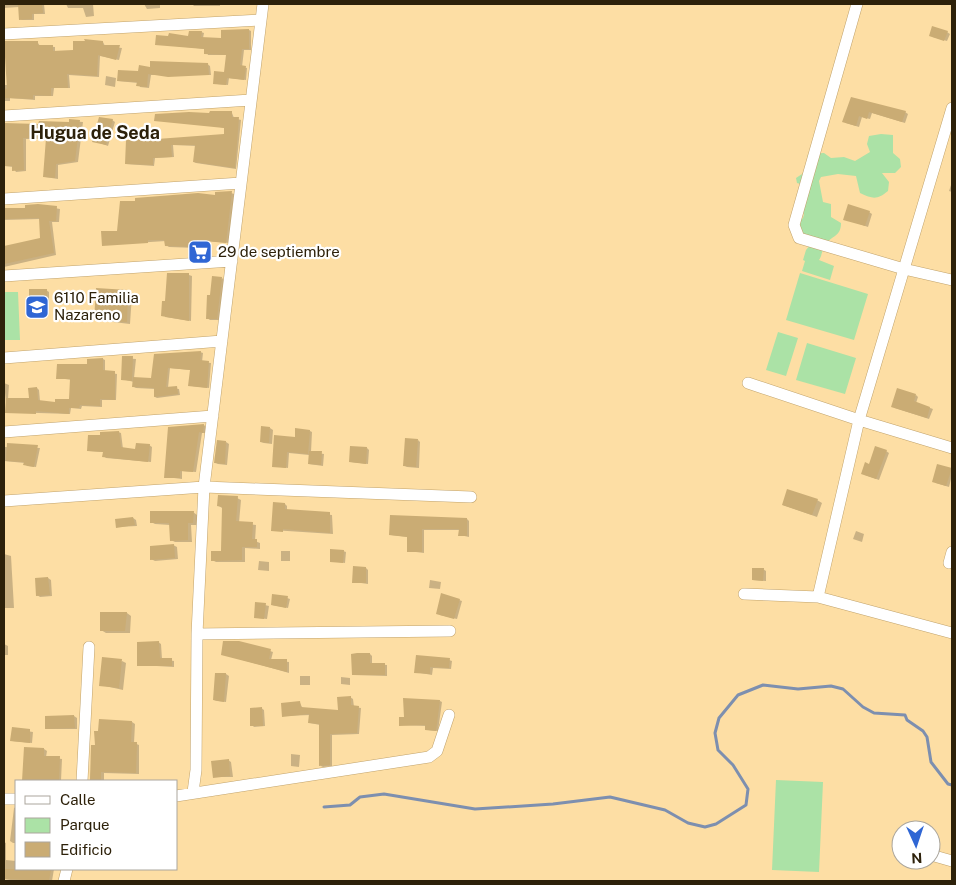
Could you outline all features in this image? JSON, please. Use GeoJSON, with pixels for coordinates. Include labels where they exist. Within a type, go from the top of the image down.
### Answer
{"type":"FeatureCollection","features":[{"type":"Feature","properties":{"kind":"street"},"geometry":{"type":"LineString","coordinates":[[193,792],[196,770],[197,634],[204,487],[263,4]]}},
{"type":"Feature","properties":{"kind":"street"},"geometry":{"type":"LineString","coordinates":[[856,4],[794,229],[799,238],[904,269],[952,280]]}},
{"type":"Feature","properties":{"kind":"street"},"geometry":{"type":"LineString","coordinates":[[4,34],[261,20]]}},
{"type":"Feature","properties":{"kind":"street"},"geometry":{"type":"LineString","coordinates":[[4,116],[251,100]]}},
{"type":"Feature","properties":{"kind":"street"},"geometry":{"type":"LineString","coordinates":[[818,597],[859,420],[952,108]]}},
{"type":"Feature","properties":{"kind":"street"},"geometry":{"type":"LineString","coordinates":[[4,199],[241,183]]}},
{"type":"Feature","properties":{"kind":"street"},"geometry":{"type":"LineString","coordinates":[[4,276],[232,261]]}},
{"type":"Feature","properties":{"kind":"street"},"geometry":{"type":"LineString","coordinates":[[4,358],[222,341]]}},
{"type":"Feature","properties":{"kind":"street"},"geometry":{"type":"LineString","coordinates":[[748,383],[859,420],[952,448]]}},
{"type":"Feature","properties":{"kind":"street"},"geometry":{"type":"LineString","coordinates":[[4,432],[213,416]]}},
{"type":"Feature","properties":{"kind":"street"},"geometry":{"type":"LineString","coordinates":[[4,501],[204,487],[471,497]]}},
{"type":"Feature","properties":{"kind":"street"},"geometry":{"type":"LineString","coordinates":[[744,594],[818,597],[952,633]]}},
{"type":"Feature","properties":{"kind":"street"},"geometry":{"type":"LineString","coordinates":[[197,634],[450,631]]}},
{"type":"Feature","properties":{"kind":"street"},"geometry":{"type":"LineString","coordinates":[[82,780],[89,647]]}},
{"type":"Feature","properties":{"kind":"street"},"geometry":{"type":"LineString","coordinates":[[178,796],[429,757],[437,751],[449,715]]}},
{"type":"Feature","properties":{"kind":"green space"},"geometry":{"type":"Polygon","coordinates":[[[893,135],[893,153],[900,159],[901,167],[895,173],[882,173],[889,182],[888,191],[881,196],[872,197],[860,193],[856,176],[838,174],[821,177],[819,181],[823,202],[831,204],[831,217],[841,223],[841,228],[825,245],[819,260],[834,266],[830,280],[802,271],[806,250],[811,244],[801,236],[797,223],[803,218],[804,214],[801,210],[804,185],[797,183],[796,178],[805,172],[808,154],[824,153],[831,158],[844,157],[855,161],[870,152],[867,144],[869,136],[893,135]]]}},
{"type":"Feature","properties":{"kind":"green space"},"geometry":{"type":"Polygon","coordinates":[[[800,273],[868,294],[854,340],[786,320],[800,273]]]}},
{"type":"Feature","properties":{"kind":"green space"},"geometry":{"type":"Polygon","coordinates":[[[4,292],[18,292],[20,340],[4,340],[4,292]]]}},
{"type":"Feature","properties":{"kind":"green space"},"geometry":{"type":"Polygon","coordinates":[[[778,332],[798,338],[786,376],[766,370],[778,332]]]}},
{"type":"Feature","properties":{"kind":"green space"},"geometry":{"type":"Polygon","coordinates":[[[807,343],[856,358],[845,394],[796,380],[807,343]]]}},
{"type":"Feature","properties":{"kind":"green space"},"geometry":{"type":"Polygon","coordinates":[[[776,780],[823,782],[819,872],[772,870],[776,780]]]}},
{"type":"Feature","properties":{"kind":"building"},"geometry":{"type":"Polygon","coordinates":[[[18,4],[42,4],[43,13],[32,14],[32,19],[19,20],[18,4]]]}},
{"type":"Feature","properties":{"kind":"building"},"geometry":{"type":"Polygon","coordinates":[[[932,26],[948,31],[944,41],[929,36],[932,26]]]}},
{"type":"Feature","properties":{"kind":"building"},"geometry":{"type":"Polygon","coordinates":[[[249,29],[249,49],[242,49],[240,65],[246,66],[244,80],[227,78],[226,85],[213,84],[214,71],[224,72],[226,55],[204,54],[204,49],[155,45],[156,35],[168,36],[169,33],[188,36],[189,31],[202,31],[201,37],[221,38],[221,30],[249,29]]]}},
{"type":"Feature","properties":{"kind":"building"},"geometry":{"type":"Polygon","coordinates":[[[84,39],[103,41],[103,45],[120,45],[116,60],[98,55],[97,76],[67,74],[68,88],[51,88],[51,96],[33,95],[33,99],[4,98],[4,88],[7,89],[4,41],[38,41],[38,45],[53,45],[53,51],[73,50],[73,41],[85,41],[84,39]]]}},
{"type":"Feature","properties":{"kind":"building"},"geometry":{"type":"Polygon","coordinates":[[[150,61],[208,63],[209,75],[168,77],[148,74],[147,87],[136,86],[137,82],[117,81],[118,70],[138,71],[139,65],[150,67],[150,61]]]}},
{"type":"Feature","properties":{"kind":"building"},"geometry":{"type":"Polygon","coordinates":[[[851,97],[906,111],[902,122],[869,112],[867,119],[859,116],[856,126],[842,122],[851,97]]]}},
{"type":"Feature","properties":{"kind":"building"},"geometry":{"type":"Polygon","coordinates":[[[210,111],[232,111],[232,117],[239,117],[235,168],[193,162],[195,145],[171,145],[172,157],[153,158],[153,165],[125,164],[126,140],[131,140],[131,130],[157,131],[157,139],[224,134],[224,128],[154,121],[155,114],[209,113],[210,111]]]}},
{"type":"Feature","properties":{"kind":"building"},"geometry":{"type":"Polygon","coordinates":[[[99,117],[113,119],[106,145],[92,142],[99,117]]]}},
{"type":"Feature","properties":{"kind":"building"},"geometry":{"type":"Polygon","coordinates":[[[69,119],[80,120],[75,161],[56,164],[55,178],[43,177],[46,138],[23,138],[24,170],[12,171],[12,166],[4,166],[4,123],[38,124],[39,121],[69,122],[69,119]]]}},
{"type":"Feature","properties":{"kind":"building"},"geometry":{"type":"Polygon","coordinates":[[[232,191],[226,243],[195,240],[194,247],[165,246],[164,240],[148,240],[148,243],[102,246],[101,231],[117,231],[120,201],[135,201],[135,198],[198,193],[215,195],[215,192],[232,191]]]}},
{"type":"Feature","properties":{"kind":"building"},"geometry":{"type":"Polygon","coordinates":[[[848,204],[870,211],[865,226],[843,220],[848,204]]]}},
{"type":"Feature","properties":{"kind":"building"},"geometry":{"type":"Polygon","coordinates":[[[25,205],[57,206],[56,221],[49,221],[54,253],[4,264],[4,246],[40,238],[39,218],[4,219],[4,208],[25,208],[25,205]]]}},
{"type":"Feature","properties":{"kind":"building"},"geometry":{"type":"Polygon","coordinates":[[[167,273],[189,273],[189,321],[161,316],[162,301],[165,301],[167,273]]]}},
{"type":"Feature","properties":{"kind":"building"},"geometry":{"type":"Polygon","coordinates":[[[212,276],[222,277],[217,319],[206,319],[207,295],[210,295],[212,276]]]}},
{"type":"Feature","properties":{"kind":"building"},"geometry":{"type":"Polygon","coordinates":[[[96,288],[128,290],[127,322],[94,320],[96,288]]]}},
{"type":"Feature","properties":{"kind":"building"},"geometry":{"type":"Polygon","coordinates":[[[29,289],[47,289],[47,302],[29,302],[29,289]]]}},
{"type":"Feature","properties":{"kind":"building"},"geometry":{"type":"Polygon","coordinates":[[[201,351],[200,360],[209,361],[207,388],[188,386],[190,370],[168,368],[166,387],[177,386],[178,394],[154,397],[154,388],[132,387],[133,377],[151,378],[154,354],[201,351]]]}},
{"type":"Feature","properties":{"kind":"building"},"geometry":{"type":"Polygon","coordinates":[[[122,356],[133,356],[132,381],[121,380],[122,356]]]}},
{"type":"Feature","properties":{"kind":"building"},"geometry":{"type":"Polygon","coordinates":[[[103,358],[103,370],[115,371],[115,400],[100,399],[100,406],[80,405],[79,408],[69,408],[69,414],[36,411],[36,414],[5,413],[6,398],[29,398],[28,388],[37,387],[38,400],[55,402],[55,399],[69,399],[70,379],[56,379],[57,364],[87,364],[87,359],[103,358]]]}},
{"type":"Feature","properties":{"kind":"building"},"geometry":{"type":"Polygon","coordinates":[[[897,388],[916,394],[914,401],[930,407],[927,418],[891,407],[897,388]]]}},
{"type":"Feature","properties":{"kind":"building"},"geometry":{"type":"Polygon","coordinates":[[[204,424],[203,433],[199,432],[193,472],[180,471],[180,478],[164,478],[168,427],[204,424]]]}},
{"type":"Feature","properties":{"kind":"building"},"geometry":{"type":"Polygon","coordinates":[[[261,426],[270,427],[269,443],[260,442],[261,426]]]}},
{"type":"Feature","properties":{"kind":"building"},"geometry":{"type":"Polygon","coordinates":[[[295,428],[310,430],[308,454],[287,452],[286,468],[272,467],[274,435],[295,437],[295,428]]]}},
{"type":"Feature","properties":{"kind":"building"},"geometry":{"type":"Polygon","coordinates":[[[119,431],[121,447],[135,449],[136,443],[150,444],[148,462],[102,457],[103,452],[87,451],[88,435],[100,435],[100,432],[119,431]]]}},
{"type":"Feature","properties":{"kind":"building"},"geometry":{"type":"Polygon","coordinates":[[[405,438],[418,439],[416,467],[403,466],[405,438]]]}},
{"type":"Feature","properties":{"kind":"building"},"geometry":{"type":"Polygon","coordinates":[[[217,440],[226,441],[225,464],[214,463],[217,440]]]}},
{"type":"Feature","properties":{"kind":"building"},"geometry":{"type":"Polygon","coordinates":[[[7,443],[38,445],[34,467],[23,465],[24,462],[6,461],[7,443]]]}},
{"type":"Feature","properties":{"kind":"building"},"geometry":{"type":"Polygon","coordinates":[[[350,446],[367,447],[366,464],[349,462],[350,446]]]}},
{"type":"Feature","properties":{"kind":"building"},"geometry":{"type":"Polygon","coordinates":[[[875,446],[887,450],[876,479],[861,474],[865,462],[869,464],[875,446]]]}},
{"type":"Feature","properties":{"kind":"building"},"geometry":{"type":"Polygon","coordinates":[[[309,451],[322,451],[321,465],[308,464],[309,451]]]}},
{"type":"Feature","properties":{"kind":"building"},"geometry":{"type":"Polygon","coordinates":[[[937,464],[952,468],[946,486],[932,482],[937,464]]]}},
{"type":"Feature","properties":{"kind":"building"},"geometry":{"type":"Polygon","coordinates":[[[787,489],[818,499],[812,515],[782,505],[787,489]]]}},
{"type":"Feature","properties":{"kind":"building"},"geometry":{"type":"Polygon","coordinates":[[[218,495],[238,496],[236,521],[253,522],[252,539],[257,539],[257,547],[242,547],[242,560],[211,561],[211,551],[221,551],[222,507],[217,506],[218,495]]]}},
{"type":"Feature","properties":{"kind":"building"},"geometry":{"type":"Polygon","coordinates":[[[273,502],[285,503],[285,509],[330,512],[330,533],[283,529],[283,532],[271,531],[273,502]]]}},
{"type":"Feature","properties":{"kind":"building"},"geometry":{"type":"Polygon","coordinates":[[[150,511],[194,511],[193,523],[188,523],[188,540],[170,541],[169,523],[150,523],[150,511]]]}},
{"type":"Feature","properties":{"kind":"building"},"geometry":{"type":"Polygon","coordinates":[[[390,515],[467,518],[467,536],[458,536],[459,529],[422,529],[422,552],[407,552],[407,537],[389,535],[390,515]]]}},
{"type":"Feature","properties":{"kind":"building"},"geometry":{"type":"Polygon","coordinates":[[[133,517],[135,525],[116,528],[115,519],[133,517]]]}},
{"type":"Feature","properties":{"kind":"building"},"geometry":{"type":"Polygon","coordinates":[[[174,544],[175,558],[150,560],[150,546],[174,544]]]}},
{"type":"Feature","properties":{"kind":"building"},"geometry":{"type":"Polygon","coordinates":[[[330,549],[344,550],[343,563],[330,562],[330,549]]]}},
{"type":"Feature","properties":{"kind":"building"},"geometry":{"type":"Polygon","coordinates":[[[353,566],[366,567],[366,583],[352,583],[353,566]]]}},
{"type":"Feature","properties":{"kind":"building"},"geometry":{"type":"Polygon","coordinates":[[[752,568],[764,568],[763,581],[752,580],[752,568]]]}},
{"type":"Feature","properties":{"kind":"building"},"geometry":{"type":"Polygon","coordinates":[[[48,577],[50,595],[36,596],[35,578],[48,577]]]}},
{"type":"Feature","properties":{"kind":"building"},"geometry":{"type":"Polygon","coordinates":[[[441,593],[460,599],[454,619],[436,614],[441,593]]]}},
{"type":"Feature","properties":{"kind":"building"},"geometry":{"type":"Polygon","coordinates":[[[272,594],[288,596],[286,608],[271,605],[272,594]]]}},
{"type":"Feature","properties":{"kind":"building"},"geometry":{"type":"Polygon","coordinates":[[[255,602],[266,603],[264,619],[254,618],[255,602]]]}},
{"type":"Feature","properties":{"kind":"building"},"geometry":{"type":"Polygon","coordinates":[[[100,612],[127,612],[125,631],[100,631],[100,612]]]}},
{"type":"Feature","properties":{"kind":"building"},"geometry":{"type":"Polygon","coordinates":[[[159,641],[160,658],[172,658],[172,666],[137,666],[137,642],[159,641]]]}},
{"type":"Feature","properties":{"kind":"building"},"geometry":{"type":"Polygon","coordinates":[[[223,641],[239,641],[271,649],[269,659],[287,659],[287,672],[221,655],[223,641]]]}},
{"type":"Feature","properties":{"kind":"building"},"geometry":{"type":"Polygon","coordinates":[[[370,653],[370,663],[385,663],[385,675],[352,675],[351,654],[370,653]]]}},
{"type":"Feature","properties":{"kind":"building"},"geometry":{"type":"Polygon","coordinates":[[[416,655],[450,658],[449,668],[430,667],[430,674],[414,673],[416,655]]]}},
{"type":"Feature","properties":{"kind":"building"},"geometry":{"type":"Polygon","coordinates":[[[102,657],[122,659],[119,688],[99,686],[102,657]]]}},
{"type":"Feature","properties":{"kind":"building"},"geometry":{"type":"Polygon","coordinates":[[[215,673],[226,673],[224,702],[213,700],[215,673]]]}},
{"type":"Feature","properties":{"kind":"building"},"geometry":{"type":"Polygon","coordinates":[[[351,696],[351,705],[359,706],[357,733],[330,734],[330,765],[319,766],[319,724],[308,723],[309,714],[282,717],[281,703],[300,701],[301,707],[338,710],[337,697],[351,696]]]}},
{"type":"Feature","properties":{"kind":"building"},"geometry":{"type":"Polygon","coordinates":[[[403,698],[440,700],[436,731],[425,730],[425,725],[399,726],[399,717],[404,717],[403,698]]]}},
{"type":"Feature","properties":{"kind":"building"},"geometry":{"type":"Polygon","coordinates":[[[262,707],[263,726],[250,726],[250,708],[262,707]]]}},
{"type":"Feature","properties":{"kind":"building"},"geometry":{"type":"Polygon","coordinates":[[[74,715],[75,728],[45,729],[45,716],[74,715]]]}},
{"type":"Feature","properties":{"kind":"building"},"geometry":{"type":"Polygon","coordinates":[[[99,719],[132,721],[131,742],[137,742],[136,773],[101,772],[101,780],[90,780],[91,745],[95,745],[94,731],[98,731],[99,719]]]}},
{"type":"Feature","properties":{"kind":"building"},"geometry":{"type":"Polygon","coordinates":[[[12,727],[30,729],[30,743],[10,741],[12,727]]]}},
{"type":"Feature","properties":{"kind":"building"},"geometry":{"type":"Polygon","coordinates":[[[24,747],[44,748],[44,756],[60,756],[59,780],[22,780],[24,747]]]}},
{"type":"Feature","properties":{"kind":"building"},"geometry":{"type":"Polygon","coordinates":[[[229,759],[230,776],[213,778],[211,761],[229,759]]]}},
{"type":"Feature","properties":{"kind":"building"},"geometry":{"type":"Polygon","coordinates":[[[4,869],[51,870],[49,881],[4,879],[4,869]]]}},
{"type":"Feature","properties":{"kind":"waterway"},"geometry":{"type":"LineString","coordinates":[[324,807],[350,805],[360,797],[384,794],[475,809],[553,804],[610,797],[665,810],[688,823],[705,827],[716,824],[746,805],[748,789],[733,765],[718,750],[715,733],[719,718],[738,695],[763,685],[798,689],[831,686],[843,689],[863,707],[874,713],[905,715],[907,720],[923,731],[927,737],[931,762],[948,784],[952,785]]}},
{"type":"Feature","properties":{"kind":"place","name":"29 de septiembre"},"geometry":{"type":"Point","coordinates":[200,252]}},
{"type":"Feature","properties":{"kind":"place","name":"6110 Familia Nazareno"},"geometry":{"type":"Point","coordinates":[37,307]}},
{"type":"Feature","properties":{"kind":"district","name":"Hugua de Seda"},"geometry":{"type":"Point","coordinates":[95,133]}}]}
